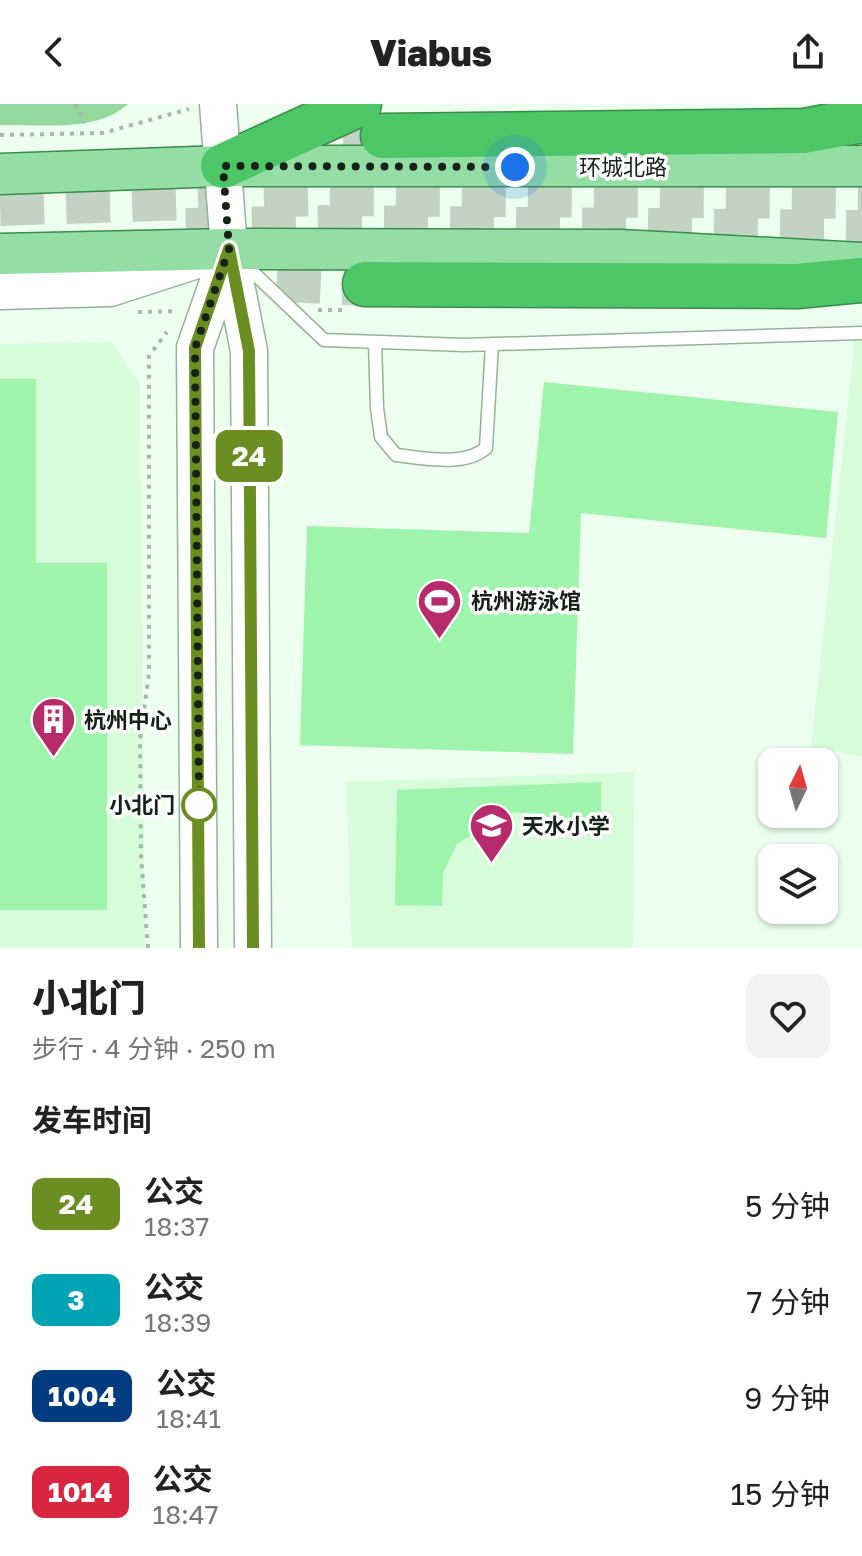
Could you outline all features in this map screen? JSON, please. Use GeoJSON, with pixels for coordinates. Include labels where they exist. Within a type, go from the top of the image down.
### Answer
{"type":"FeatureCollection","features":[{"type":"Feature","properties":{"kind":"highway"},"geometry":{"type":"LineString","coordinates":[[223,166],[371,120],[862,135]]}},
{"type":"Feature","properties":{"kind":"highway"},"geometry":{"type":"LineString","coordinates":[[804,131],[862,120]]}},
{"type":"Feature","properties":{"kind":"highway"},"geometry":{"type":"LineString","coordinates":[[365,284],[797,286],[862,280]]}},
{"type":"Feature","properties":{"kind":"main road"},"geometry":{"type":"LineString","coordinates":[[205,106],[223,166],[229,249],[249,351],[253,948]]}},
{"type":"Feature","properties":{"kind":"main road","name":"环城北路"},"geometry":{"type":"LineString","coordinates":[[0,174],[223,166],[862,166]]}},
{"type":"Feature","properties":{"kind":"main road"},"geometry":{"type":"LineString","coordinates":[[0,291],[110,288],[229,249]]}},
{"type":"Feature","properties":{"kind":"main road"},"geometry":{"type":"LineString","coordinates":[[199,948],[195,348],[229,249]]}},
{"type":"Feature","properties":{"kind":"main road"},"geometry":{"type":"LineString","coordinates":[[0,254],[229,249],[621,250],[862,263]]}},
{"type":"Feature","properties":{"kind":"lane"},"geometry":{"type":"LineString","coordinates":[[229,249],[324,340],[492,344],[862,333]]}},
{"type":"Feature","properties":{"kind":"lane"},"geometry":{"type":"LineString","coordinates":[[375,342],[381,437],[396,455],[434,460],[477,456],[486,448],[492,344]]}},
{"type":"Feature","properties":{"kind":"path"},"geometry":{"type":"LineString","coordinates":[[75,104],[85,123]]}},
{"type":"Feature","properties":{"kind":"path"},"geometry":{"type":"LineString","coordinates":[[0,135],[103,133],[205,106]]}},
{"type":"Feature","properties":{"kind":"path"},"geometry":{"type":"LineString","coordinates":[[148,948],[141,856],[140,740],[149,673],[149,356],[183,311]]}},
{"type":"Feature","properties":{"kind":"shaded area"},"geometry":{"type":"Polygon","coordinates":[[[855,338],[862,338],[862,756],[838,752],[838,748],[811,747],[855,338]]]}},
{"type":"Feature","properties":{"kind":"shaded area","name":"杭州中心"},"geometry":{"type":"Polygon","coordinates":[[[112,342],[140,383],[145,948],[0,948],[0,344],[112,342]]]}},
{"type":"Feature","properties":{"kind":"shaded area","name":"天水小学"},"geometry":{"type":"Polygon","coordinates":[[[634,772],[633,948],[352,948],[346,782],[634,772]]]}},
{"type":"Feature","properties":{"kind":"green space"},"geometry":{"type":"Polygon","coordinates":[[[0,104],[128,104],[100,119],[49,126],[0,125],[0,104]]]}},
{"type":"Feature","properties":{"kind":"building","name":"杭州中心"},"geometry":{"type":"Polygon","coordinates":[[[0,379],[36,379],[36,563],[107,563],[107,910],[0,910],[0,379]]]}},
{"type":"Feature","properties":{"kind":"building","name":"杭州游泳馆"},"geometry":{"type":"Polygon","coordinates":[[[544,382],[838,412],[826,538],[581,513],[573,754],[300,745],[307,526],[529,533],[544,382]]]}},
{"type":"Feature","properties":{"kind":"building"},"geometry":{"type":"Polygon","coordinates":[[[601,782],[601,836],[570,833],[545,815],[512,812],[457,844],[443,873],[442,906],[395,905],[397,790],[601,782]]]}},
{"type":"Feature","properties":{"kind":"tunnel"},"geometry":{"type":"LineString","coordinates":[[277,142],[383,136]]}},
{"type":"Feature","properties":{"kind":"tunnel"},"geometry":{"type":"LineString","coordinates":[[0,204],[317,194],[862,197]]}},
{"type":"Feature","properties":{"kind":"tunnel"},"geometry":{"type":"LineString","coordinates":[[186,230],[324,227],[862,232]]}},
{"type":"Feature","properties":{"kind":"tunnel"},"geometry":{"type":"LineString","coordinates":[[211,276],[365,284]]}},
{"type":"Feature","properties":{"kind":"bus line","name":"24"},"geometry":{"type":"LineString","coordinates":[[199,948],[195,348],[229,249],[249,351],[253,948]]}},
{"type":"Feature","properties":{"kind":"place","name":"杭州游泳馆"},"geometry":{"type":"Point","coordinates":[440,640]}},
{"type":"Feature","properties":{"kind":"place","name":"杭州中心"},"geometry":{"type":"Point","coordinates":[53,759]}},
{"type":"Feature","properties":{"kind":"place","name":"小北门"},"geometry":{"type":"Point","coordinates":[199,805]}},
{"type":"Feature","properties":{"kind":"place","name":"天水小学"},"geometry":{"type":"Point","coordinates":[491,865]}},
{"type":"Feature","properties":{"kind":"route"},"geometry":{"type":"LineString","coordinates":[[199,805],[195,348],[229,249],[223,166],[515,167]]}}]}
